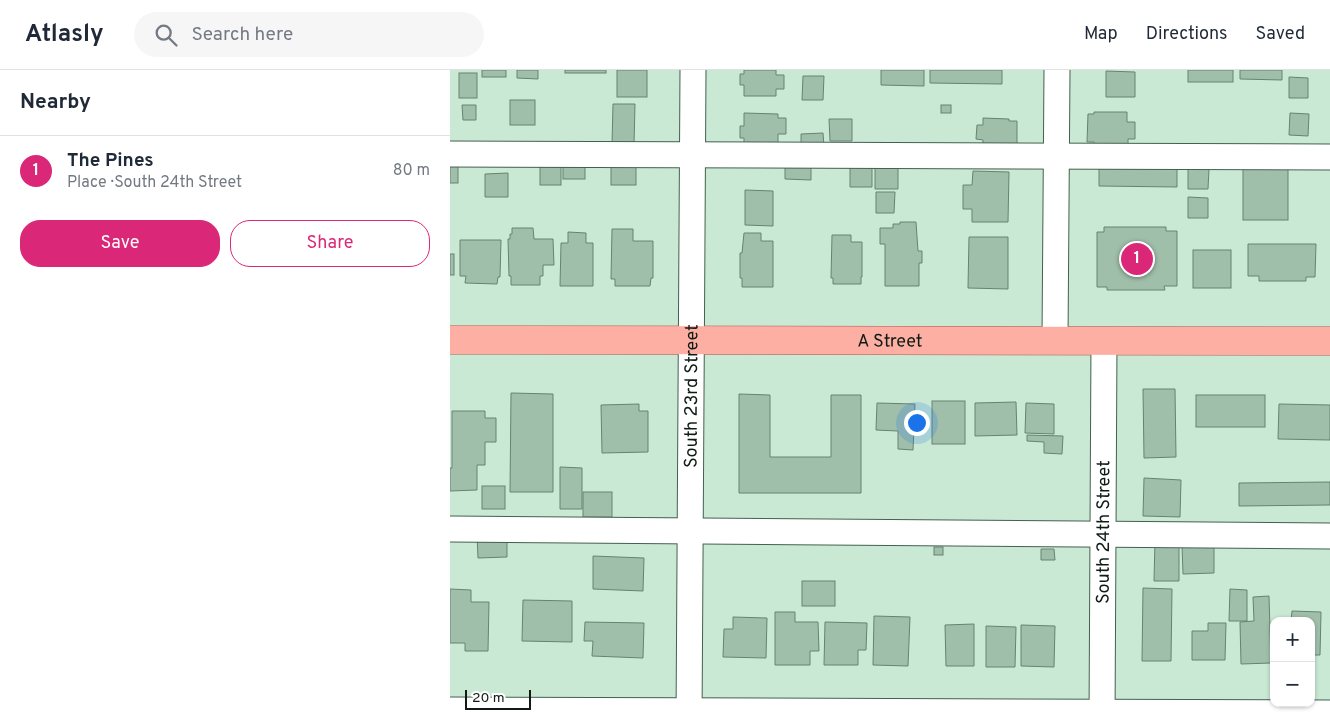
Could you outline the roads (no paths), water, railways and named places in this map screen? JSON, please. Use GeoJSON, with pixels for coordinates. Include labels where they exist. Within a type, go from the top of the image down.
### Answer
{"type":"FeatureCollection","features":[{"type":"Feature","properties":{"kind":"main road","name":"A Street"},"geometry":{"type":"LineString","coordinates":[[450,340],[1330,341]]}},
{"type":"Feature","properties":{"kind":"street","name":"South 23rd Street"},"geometry":{"type":"LineString","coordinates":[[689,716],[693,70]]}},
{"type":"Feature","properties":{"kind":"street"},"geometry":{"type":"LineString","coordinates":[[1055,340],[1057,70]]}},
{"type":"Feature","properties":{"kind":"street"},"geometry":{"type":"LineString","coordinates":[[450,154],[1330,157]]}},
{"type":"Feature","properties":{"kind":"street","name":"South 24th Street"},"geometry":{"type":"LineString","coordinates":[[1102,717],[1104,341]]}},
{"type":"Feature","properties":{"kind":"street"},"geometry":{"type":"LineString","coordinates":[[450,529],[1330,536]]}},
{"type":"Feature","properties":{"kind":"street"},"geometry":{"type":"LineString","coordinates":[[450,710],[689,716],[863,717],[1264,717],[1330,713]]}},
{"type":"Feature","properties":{"kind":"place","name":"The Pines"},"geometry":{"type":"Point","coordinates":[1137,259]}}]}
